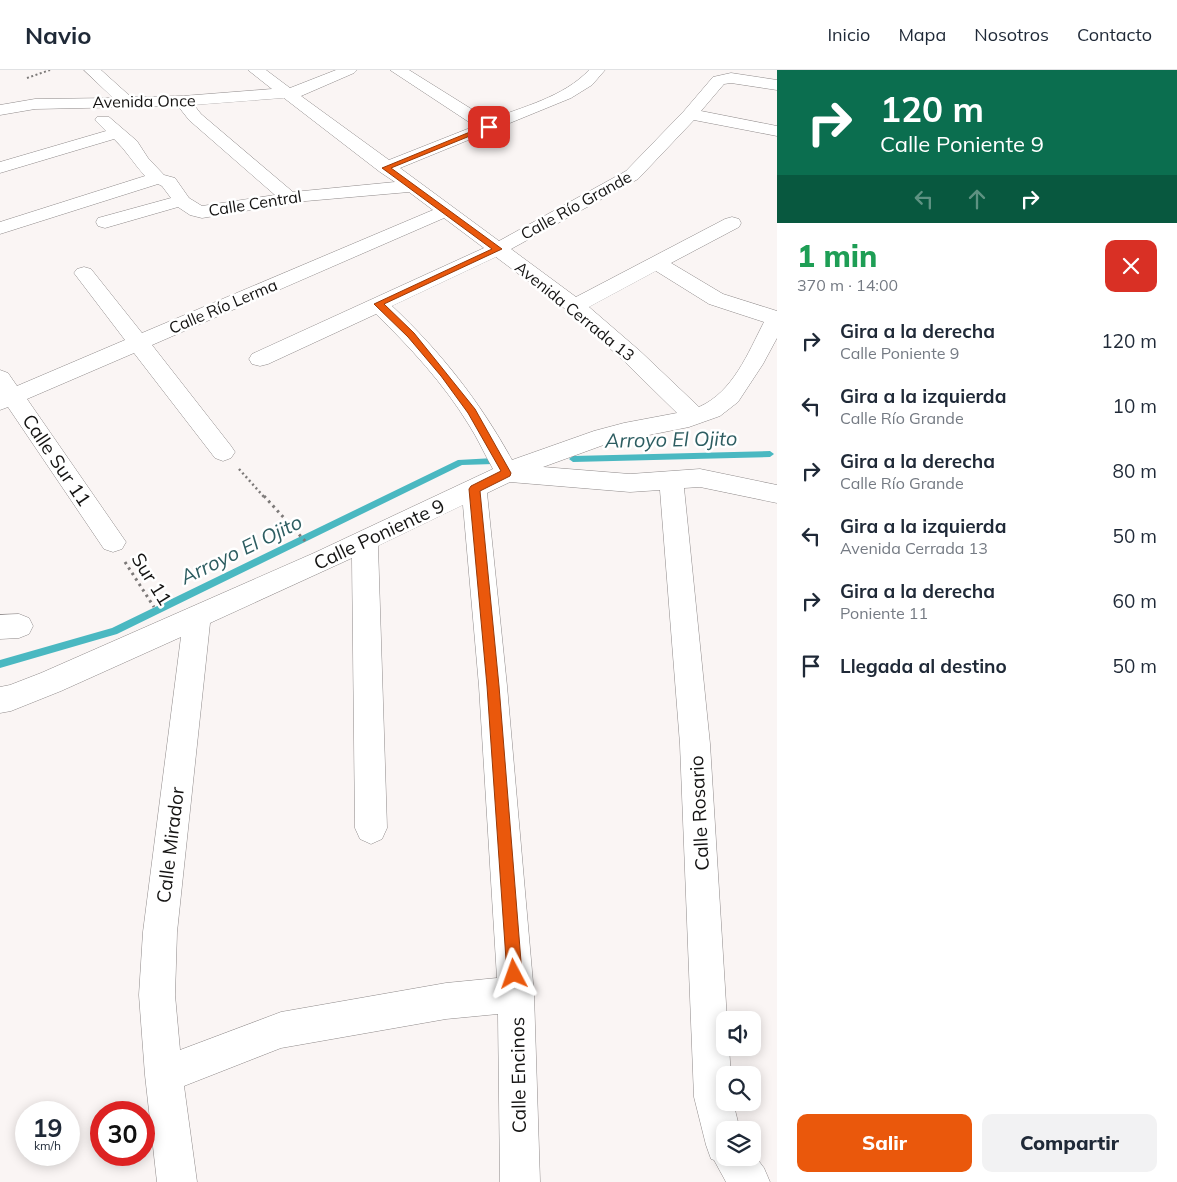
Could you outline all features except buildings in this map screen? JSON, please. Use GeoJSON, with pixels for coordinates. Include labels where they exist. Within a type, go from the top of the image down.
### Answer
{"type":"FeatureCollection","features":[{"type":"Feature","properties":{"kind":"street"},"geometry":{"type":"LineString","coordinates":[[92,70],[127,102]]}},
{"type":"Feature","properties":{"kind":"street","name":"Avenida Cerrada 13"},"geometry":{"type":"LineString","coordinates":[[256,70],[575,306],[632,356],[696,417]]}},
{"type":"Feature","properties":{"kind":"street","name":"Avenida Once"},"geometry":{"type":"LineString","coordinates":[[0,110],[35,104],[183,101],[288,93],[300,91],[349,70]]}},
{"type":"Feature","properties":{"kind":"street"},"geometry":{"type":"LineString","coordinates":[[398,70],[489,127]]}},
{"type":"Feature","properties":{"kind":"street"},"geometry":{"type":"LineString","coordinates":[[386,168],[577,89],[597,70]]}},
{"type":"Feature","properties":{"kind":"street","name":"Calle Río Grande"},"geometry":{"type":"LineString","coordinates":[[260,359],[498,249],[632,175],[690,114],[717,81],[722,79],[777,85]]}},
{"type":"Feature","properties":{"kind":"street"},"geometry":{"type":"LineString","coordinates":[[183,101],[195,117],[288,197]]}},
{"type":"Feature","properties":{"kind":"street","name":"Calle Central"},"geometry":{"type":"LineString","coordinates":[[100,102],[98,110],[102,118],[131,146],[141,161],[158,179],[169,182],[182,201],[194,211],[202,212],[288,197],[411,186]]}},
{"type":"Feature","properties":{"kind":"street"},"geometry":{"type":"LineString","coordinates":[[690,114],[777,131]]}},
{"type":"Feature","properties":{"kind":"street"},"geometry":{"type":"LineString","coordinates":[[0,168],[117,133]]}},
{"type":"Feature","properties":{"kind":"street"},"geometry":{"type":"LineString","coordinates":[[0,228],[145,181],[158,179]]}},
{"type":"Feature","properties":{"kind":"street"},"geometry":{"type":"LineString","coordinates":[[105,222],[182,201]]}},
{"type":"Feature","properties":{"kind":"street","name":"Calle Río Lerma"},"geometry":{"type":"LineString","coordinates":[[5,392],[139,342],[445,211]]}},
{"type":"Feature","properties":{"kind":"street"},"geometry":{"type":"LineString","coordinates":[[575,306],[732,224]]}},
{"type":"Feature","properties":{"kind":"street"},"geometry":{"type":"LineString","coordinates":[[656,263],[716,299],[777,319]]}},
{"type":"Feature","properties":{"kind":"street"},"geometry":{"type":"LineString","coordinates":[[84,273],[223,452]]}},
{"type":"Feature","properties":{"kind":"street"},"geometry":{"type":"LineString","coordinates":[[378,304],[411,335],[472,411],[506,473],[630,483],[700,478],[777,494]]}},
{"type":"Feature","properties":{"kind":"street","name":"Calle Poniente 9"},"geometry":{"type":"LineString","coordinates":[[0,700],[11,698],[51,682],[168,630],[323,560],[506,473],[567,448],[624,431],[696,417],[722,405],[736,391],[777,319]]}},
{"type":"Feature","properties":{"kind":"street","name":"Calle Sur 11"},"geometry":{"type":"LineString","coordinates":[[5,392],[113,542]]}},
{"type":"Feature","properties":{"kind":"street","name":"Calle Rosario"},"geometry":{"type":"LineString","coordinates":[[671,480],[695,744],[713,1097],[719,1121]]}},
{"type":"Feature","properties":{"kind":"street","name":"Calle Encinos"},"geometry":{"type":"LineString","coordinates":[[474,489],[493,686],[516,994],[520,1182]]}},
{"type":"Feature","properties":{"kind":"street"},"geometry":{"type":"LineString","coordinates":[[366,540],[371,828]]}},
{"type":"Feature","properties":{"kind":"street","name":"Calle Mirador"},"geometry":{"type":"LineString","coordinates":[[177,1182],[164,1075],[157,995],[160,932],[197,616]]}},
{"type":"Feature","properties":{"kind":"street"},"geometry":{"type":"LineString","coordinates":[[164,1075],[281,1030],[446,1001],[516,994]]}},
{"type":"Feature","properties":{"kind":"street"},"geometry":{"type":"LineString","coordinates":[[739,1166],[750,1182]]}},
{"type":"Feature","properties":{"kind":"path"},"geometry":{"type":"LineString","coordinates":[[27,78],[50,70]]}},
{"type":"Feature","properties":{"kind":"path"},"geometry":{"type":"LineString","coordinates":[[223,452],[323,560]]}},
{"type":"Feature","properties":{"kind":"path","name":"Sur 11"},"geometry":{"type":"LineString","coordinates":[[113,542],[168,630]]}},
{"type":"Feature","properties":{"kind":"waterway","name":"Arroyo El Ojito"},"geometry":{"type":"LineString","coordinates":[[573,459],[770,454]]}},
{"type":"Feature","properties":{"kind":"waterway","name":"Arroyo El Ojito"},"geometry":{"type":"LineString","coordinates":[[0,664],[114,631],[461,462],[494,461]]}},
{"type":"Feature","properties":{"kind":"route"},"geometry":{"type":"LineString","coordinates":[[489,127],[386,168],[498,249],[378,304],[411,335],[444,374],[472,411],[506,473],[474,489],[493,686],[514,974]]}}]}
